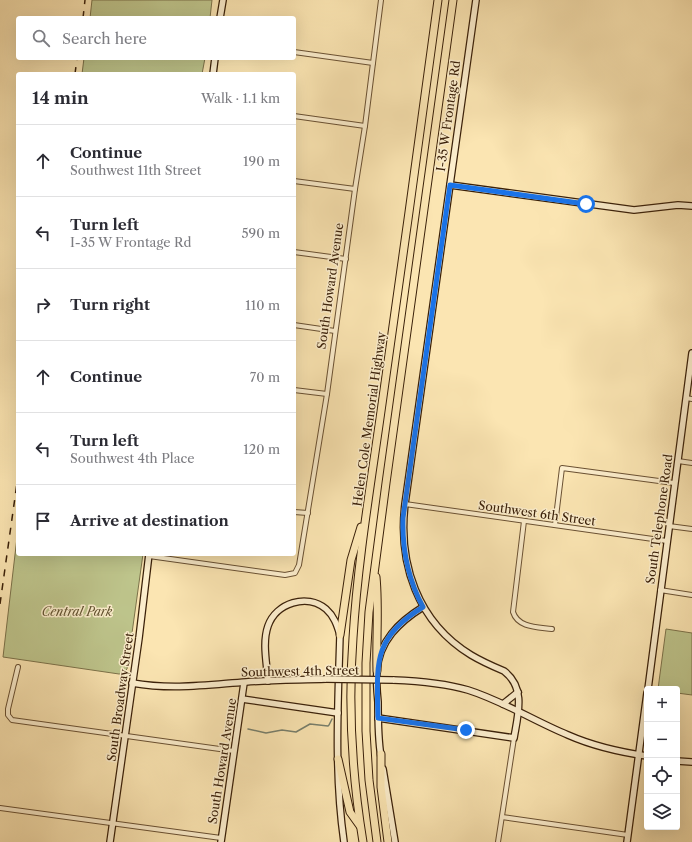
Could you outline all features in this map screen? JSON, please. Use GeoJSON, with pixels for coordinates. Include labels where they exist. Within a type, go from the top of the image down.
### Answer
{"type":"FeatureCollection","features":[{"type":"Feature","properties":{"kind":"highway","name":"Helen Cole Memorial Highway"},"geometry":{"type":"LineString","coordinates":[[363,842],[355,782],[352,731],[351,661],[357,586],[438,0]]}},
{"type":"Feature","properties":{"kind":"highway"},"geometry":{"type":"LineString","coordinates":[[377,842],[369,780],[365,712],[366,663],[371,588],[453,0]]}},
{"type":"Feature","properties":{"kind":"highway"},"geometry":{"type":"LineString","coordinates":[[340,635],[351,560],[368,508]]}},
{"type":"Feature","properties":{"kind":"highway"},"geometry":{"type":"LineString","coordinates":[[375,563],[378,600],[376,650],[377,671]]}},
{"type":"Feature","properties":{"kind":"highway"},"geometry":{"type":"LineString","coordinates":[[381,754],[381,787],[388,842]]}},
{"type":"Feature","properties":{"kind":"highway"},"geometry":{"type":"LineString","coordinates":[[338,759],[350,812],[360,827]]}},
{"type":"Feature","properties":{"kind":"main road"},"geometry":{"type":"LineString","coordinates":[[220,16],[223,0]]}},
{"type":"Feature","properties":{"kind":"main road","name":"I-35 W Frontage Rd"},"geometry":{"type":"LineString","coordinates":[[476,0],[405,504],[403,529],[406,561],[414,588],[423,607],[440,628],[460,647],[508,674],[515,683],[518,692],[518,711],[514,738]]}},
{"type":"Feature","properties":{"kind":"main road"},"geometry":{"type":"LineString","coordinates":[[213,72],[215,60]]}},
{"type":"Feature","properties":{"kind":"main road"},"geometry":{"type":"LineString","coordinates":[[450,185],[634,210],[678,205],[692,206]]}},
{"type":"Feature","properties":{"kind":"main road","name":"South Telephone Road"},"geometry":{"type":"LineString","coordinates":[[648,686],[674,483],[689,398],[692,353]]}},
{"type":"Feature","properties":{"kind":"main road","name":"South Broadway Street"},"geometry":{"type":"LineString","coordinates":[[110,842],[149,556]]}},
{"type":"Feature","properties":{"kind":"main road"},"geometry":{"type":"LineString","coordinates":[[268,681],[266,634],[270,621],[277,612],[282,608],[297,602],[309,602],[326,609],[333,617],[340,635],[338,759],[340,808],[344,842]]}},
{"type":"Feature","properties":{"kind":"main road"},"geometry":{"type":"LineString","coordinates":[[395,842],[381,754],[378,718],[377,671],[383,648],[391,634],[405,619],[423,607]]}},
{"type":"Feature","properties":{"kind":"main road","name":"Southwest 4th Street"},"geometry":{"type":"LineString","coordinates":[[132,683],[175,688],[244,682],[326,679],[414,681],[470,691],[503,704],[566,735],[617,751],[644,756]]}},
{"type":"Feature","properties":{"kind":"main road","name":"South Howard Avenue"},"geometry":{"type":"LineString","coordinates":[[221,840],[244,682]]}},
{"type":"Feature","properties":{"kind":"main road"},"geometry":{"type":"LineString","coordinates":[[503,704],[518,692]]}},
{"type":"Feature","properties":{"kind":"main road"},"geometry":{"type":"LineString","coordinates":[[242,699],[338,712]]}},
{"type":"Feature","properties":{"kind":"main road"},"geometry":{"type":"LineString","coordinates":[[627,842],[644,716]]}},
{"type":"Feature","properties":{"kind":"main road"},"geometry":{"type":"LineString","coordinates":[[378,718],[514,738]]}},
{"type":"Feature","properties":{"kind":"main road"},"geometry":{"type":"LineString","coordinates":[[680,760],[692,762]]}},
{"type":"Feature","properties":{"kind":"street","name":"South Howard Avenue"},"geometry":{"type":"LineString","coordinates":[[156,556],[285,575],[294,573],[299,565],[327,394],[365,126],[381,0]]}},
{"type":"Feature","properties":{"kind":"street"},"geometry":{"type":"LineString","coordinates":[[296,52],[373,63]]}},
{"type":"Feature","properties":{"kind":"street"},"geometry":{"type":"LineString","coordinates":[[296,116],[365,126]]}},
{"type":"Feature","properties":{"kind":"street"},"geometry":{"type":"LineString","coordinates":[[296,181],[355,189]]}},
{"type":"Feature","properties":{"kind":"street"},"geometry":{"type":"LineString","coordinates":[[296,252],[346,259]]}},
{"type":"Feature","properties":{"kind":"street"},"geometry":{"type":"LineString","coordinates":[[296,325],[335,331]]}},
{"type":"Feature","properties":{"kind":"street"},"geometry":{"type":"LineString","coordinates":[[296,390],[327,394]]}},
{"type":"Feature","properties":{"kind":"street"},"geometry":{"type":"LineString","coordinates":[[678,461],[692,464]]}},
{"type":"Feature","properties":{"kind":"street"},"geometry":{"type":"LineString","coordinates":[[555,525],[562,468],[674,483]]}},
{"type":"Feature","properties":{"kind":"street","name":"Southwest 6th Street"},"geometry":{"type":"LineString","coordinates":[[405,504],[667,541]]}},
{"type":"Feature","properties":{"kind":"street"},"geometry":{"type":"LineString","coordinates":[[296,512],[308,514]]}},
{"type":"Feature","properties":{"kind":"street"},"geometry":{"type":"LineString","coordinates":[[524,521],[513,608],[515,617],[518,621],[528,626],[552,629]]}},
{"type":"Feature","properties":{"kind":"street"},"geometry":{"type":"LineString","coordinates":[[669,526],[692,529]]}},
{"type":"Feature","properties":{"kind":"street"},"geometry":{"type":"LineString","coordinates":[[660,590],[692,595]]}},
{"type":"Feature","properties":{"kind":"street"},"geometry":{"type":"LineString","coordinates":[[18,667],[8,709],[8,715],[12,720],[125,737],[234,751]]}},
{"type":"Feature","properties":{"kind":"street"},"geometry":{"type":"LineString","coordinates":[[498,842],[514,738]]}},
{"type":"Feature","properties":{"kind":"street"},"geometry":{"type":"LineString","coordinates":[[0,808],[221,840]]}},
{"type":"Feature","properties":{"kind":"street"},"geometry":{"type":"LineString","coordinates":[[502,817],[628,835]]}},
{"type":"Feature","properties":{"kind":"green space"},"geometry":{"type":"Polygon","coordinates":[[[92,0],[212,0],[210,16],[90,16],[92,0]]]}},
{"type":"Feature","properties":{"kind":"green space"},"geometry":{"type":"Polygon","coordinates":[[[84,60],[205,60],[202,72],[82,72],[84,60]]]}},
{"type":"Feature","properties":{"kind":"green space","name":"Central Park"},"geometry":{"type":"Polygon","coordinates":[[[16,546],[16,556],[143,556],[127,669],[122,674],[3,657],[16,546]]]}},
{"type":"Feature","properties":{"kind":"green space"},"geometry":{"type":"Polygon","coordinates":[[[666,629],[692,633],[692,695],[680,693],[680,686],[658,686],[666,629]]]}},
{"type":"Feature","properties":{"kind":"waterway"},"geometry":{"type":"LineString","coordinates":[[248,729],[266,733],[282,730],[296,732],[310,724],[328,726],[332,719]]}},
{"type":"Feature","properties":{"kind":"railway"},"geometry":{"type":"LineString","coordinates":[[83,16],[85,0]]}},
{"type":"Feature","properties":{"kind":"railway"},"geometry":{"type":"LineString","coordinates":[[75,72],[77,60]]}},
{"type":"Feature","properties":{"kind":"railway"},"geometry":{"type":"LineString","coordinates":[[0,604],[16,490]]}},
{"type":"Feature","properties":{"kind":"route"},"geometry":{"type":"LineString","coordinates":[[466,730],[378,718],[377,671],[383,648],[386,641],[396,628],[405,619],[423,607],[414,588],[408,570],[403,539],[403,518],[450,185],[586,204]]}}]}
